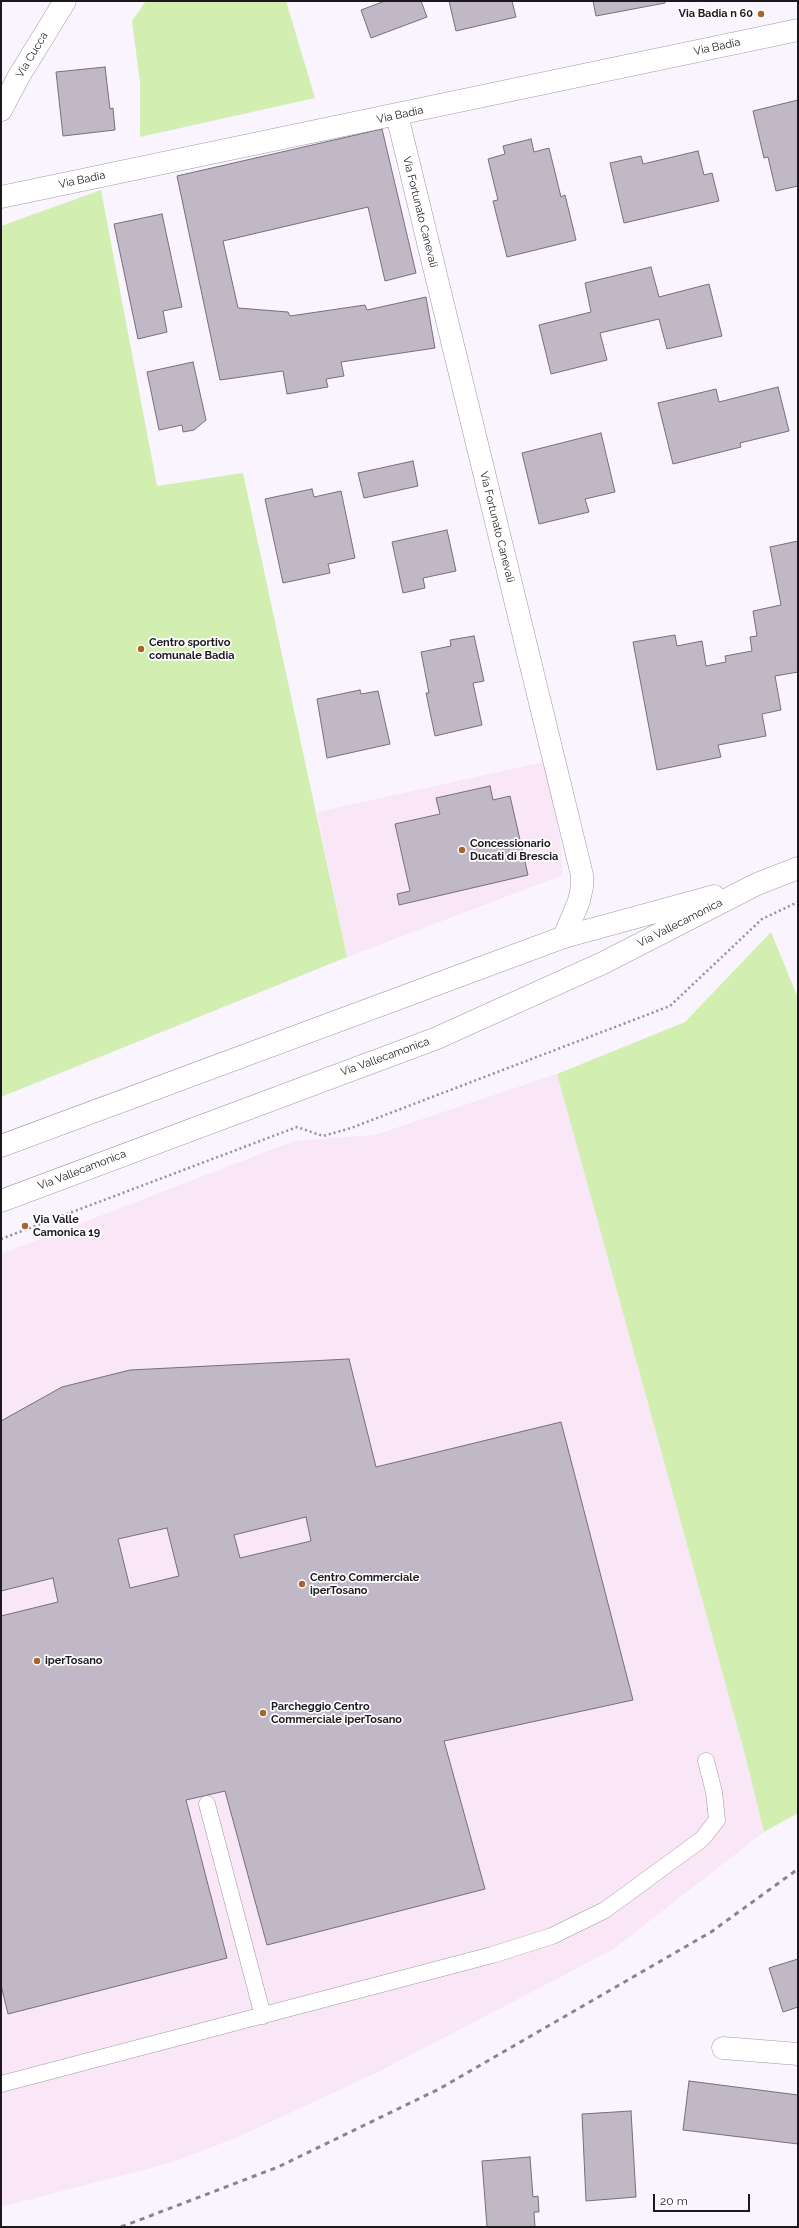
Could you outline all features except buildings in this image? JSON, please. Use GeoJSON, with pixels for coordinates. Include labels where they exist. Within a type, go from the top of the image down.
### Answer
{"type":"FeatureCollection","features":[{"type":"Feature","properties":{"kind":"street","name":"Via Cucca"},"geometry":{"type":"LineString","coordinates":[[1,110],[19,76],[65,1]]}},
{"type":"Feature","properties":{"kind":"street","name":"Via Badia"},"geometry":{"type":"LineString","coordinates":[[1,197],[397,116],[798,30]]}},
{"type":"Feature","properties":{"kind":"street","name":"Via Fortunato Canevali"},"geometry":{"type":"LineString","coordinates":[[397,116],[582,875],[579,901],[564,937]]}},
{"type":"Feature","properties":{"kind":"street","name":"Via Vallecamonica"},"geometry":{"type":"LineString","coordinates":[[1,1201],[437,1038],[603,963],[757,884],[798,868]]}},
{"type":"Feature","properties":{"kind":"street","name":"Via Vallecamonica"},"geometry":{"type":"LineString","coordinates":[[1,1146],[564,937],[757,884]]}},
{"type":"Feature","properties":{"kind":"street"},"geometry":{"type":"LineString","coordinates":[[723,2048],[798,2054]]}},
{"type":"Feature","properties":{"kind":"lane"},"geometry":{"type":"LineString","coordinates":[[1,2084],[124,2059],[263,2016],[492,1955],[552,1936],[605,1910],[702,1840],[717,1820],[714,1792],[706,1761]]}},
{"type":"Feature","properties":{"kind":"lane"},"geometry":{"type":"LineString","coordinates":[[208,1804],[263,2016]]}},
{"type":"Feature","properties":{"kind":"path"},"geometry":{"type":"LineString","coordinates":[[1,1238],[297,1127],[324,1136],[351,1128],[670,1006],[762,918],[798,902]]}},
{"type":"Feature","properties":{"kind":"shaded area"},"geometry":{"type":"Polygon","coordinates":[[[544,762],[559,832],[563,875],[347,957],[317,812],[544,762]]]}},
{"type":"Feature","properties":{"kind":"shaded area"},"geometry":{"type":"Polygon","coordinates":[[[557,1074],[744,1751],[764,1832],[612,1950],[380,2071],[238,2137],[173,2162],[1,2207],[1,1254],[294,1141],[375,1135],[557,1074]]]}},
{"type":"Feature","properties":{"kind":"green space"},"geometry":{"type":"Polygon","coordinates":[[[146,1],[286,1],[315,98],[140,137],[140,82],[132,21],[146,1]]]}},
{"type":"Feature","properties":{"kind":"green space","name":"Centro sportivo comunale Badia"},"geometry":{"type":"Polygon","coordinates":[[[101,190],[157,486],[243,473],[347,957],[1,1097],[1,226],[101,190]]]}},
{"type":"Feature","properties":{"kind":"green space"},"geometry":{"type":"Polygon","coordinates":[[[771,932],[798,998],[798,1813],[764,1832],[744,1751],[557,1074],[685,1022],[771,932]]]}},
{"type":"Feature","properties":{"kind":"railway"},"geometry":{"type":"LineString","coordinates":[[121,2227],[278,2167],[439,2089],[711,1932],[798,1869]]}},
{"type":"Feature","properties":{"kind":"place","name":"Via Badia n 60"},"geometry":{"type":"Point","coordinates":[761,14]}},
{"type":"Feature","properties":{"kind":"place","name":"Centro sportivo comunale Badia"},"geometry":{"type":"Point","coordinates":[141,649]}},
{"type":"Feature","properties":{"kind":"place","name":"Concessionario Ducati di Brescia"},"geometry":{"type":"Point","coordinates":[462,850]}},
{"type":"Feature","properties":{"kind":"place","name":"Via Valle Camonica 19"},"geometry":{"type":"Point","coordinates":[25,1226]}},
{"type":"Feature","properties":{"kind":"place","name":"Centro Commerciale iperTosano"},"geometry":{"type":"Point","coordinates":[302,1584]}},
{"type":"Feature","properties":{"kind":"place","name":"iperTosano"},"geometry":{"type":"Point","coordinates":[37,1661]}},
{"type":"Feature","properties":{"kind":"place","name":"Parcheggio Centro Commerciale iperTosano"},"geometry":{"type":"Point","coordinates":[263,1713]}}]}
